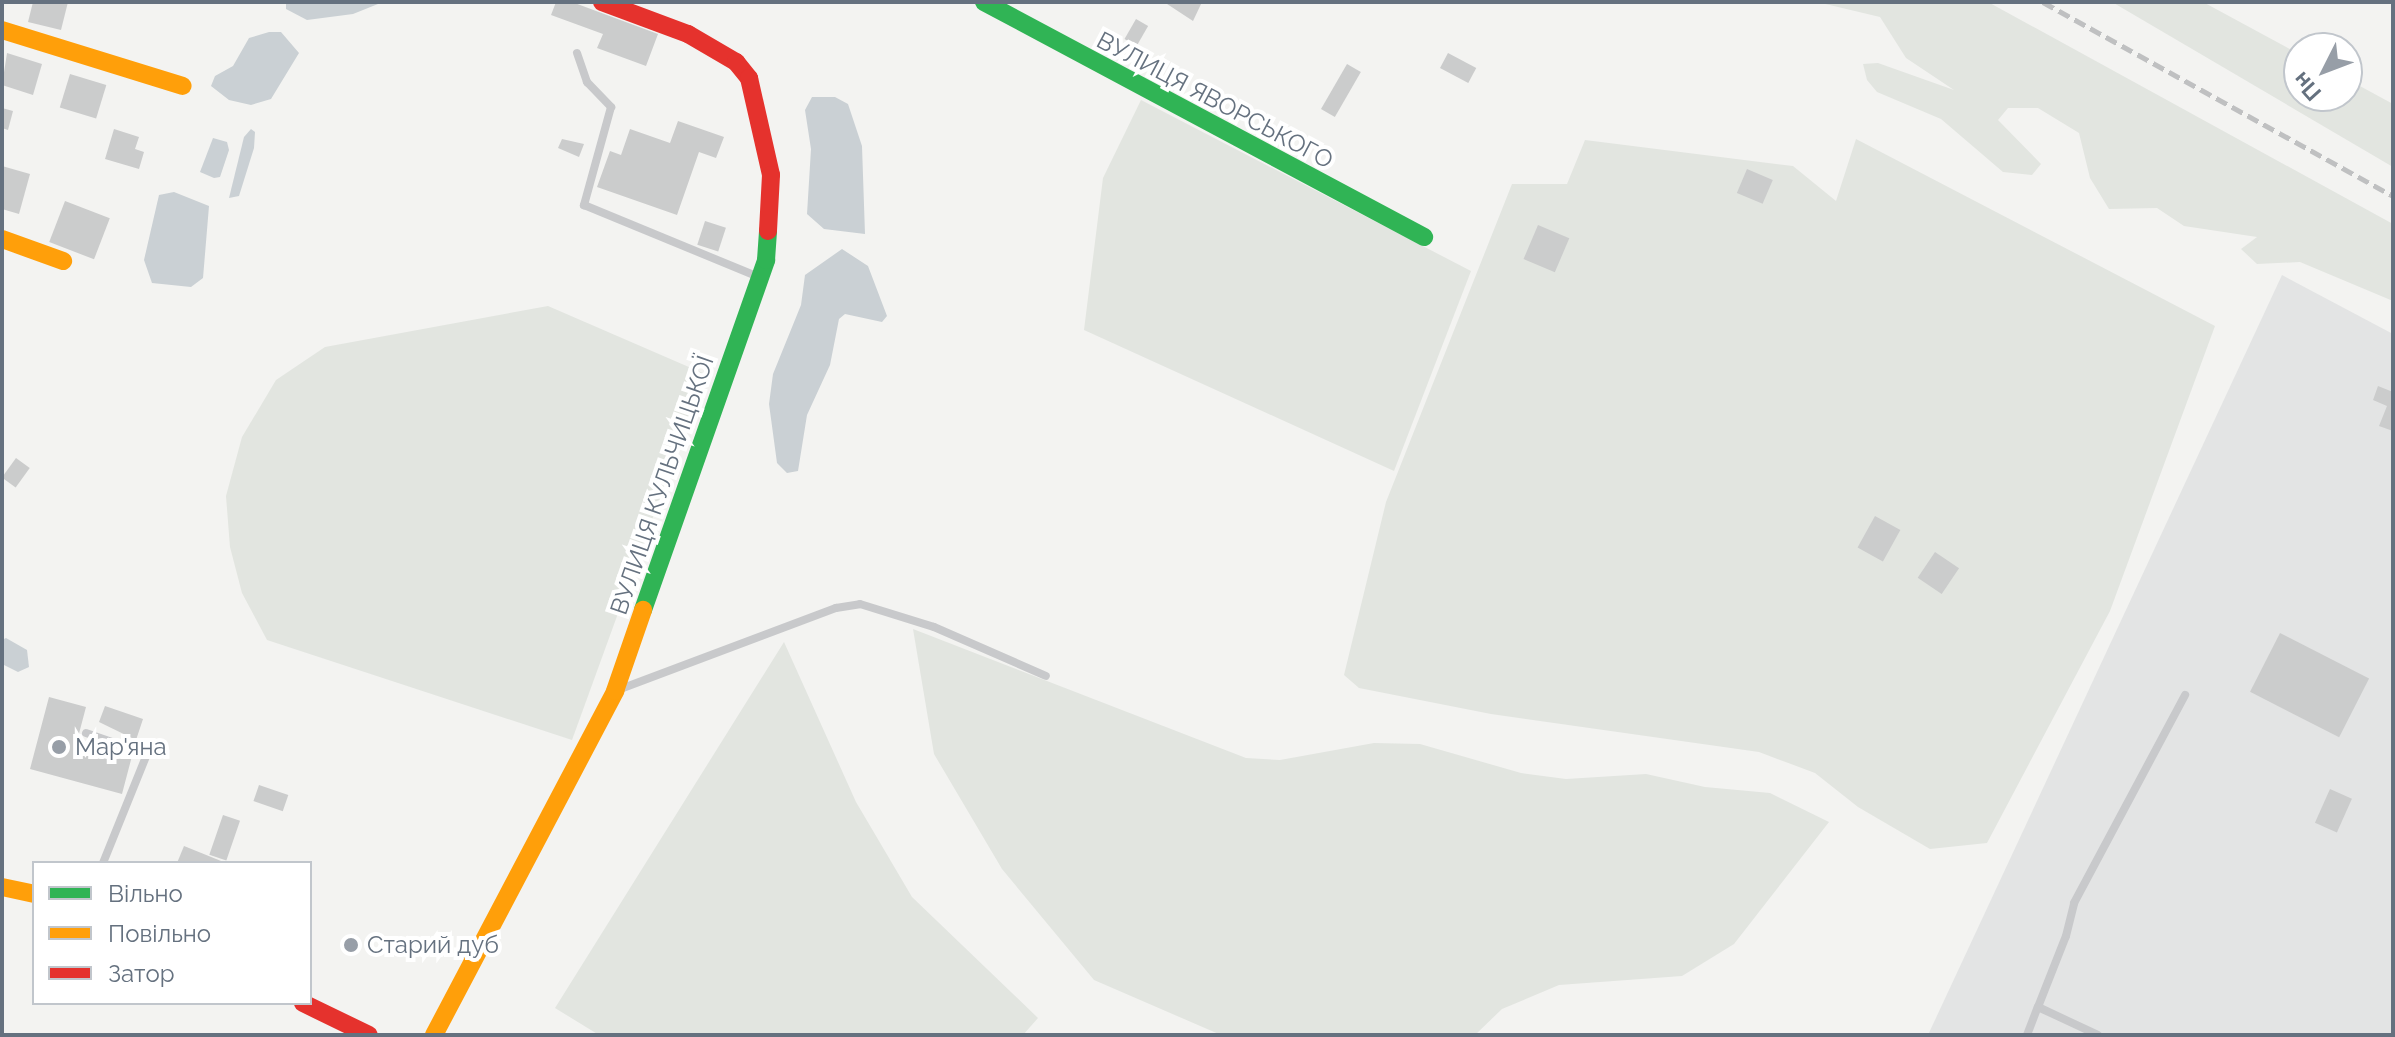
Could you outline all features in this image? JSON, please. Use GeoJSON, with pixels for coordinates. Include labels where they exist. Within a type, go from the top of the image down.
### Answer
{"type":"FeatureCollection","features":[{"type":"Feature","properties":{"kind":"street","name":"ВУЛИЦЯ КУЛЬЧИЦЬКОЇ"},"geometry":{"type":"LineString","coordinates":[[434,1035],[615,691],[766,260],[771,175],[749,78],[736,62],[688,34],[628,8],[602,2]]}},
{"type":"Feature","properties":{"kind":"street","name":"ВУЛИЦЯ ЯВОРСЬКОГО"},"geometry":{"type":"LineString","coordinates":[[984,2],[1424,237]]}},
{"type":"Feature","properties":{"kind":"street"},"geometry":{"type":"LineString","coordinates":[[2,30],[183,86]]}},
{"type":"Feature","properties":{"kind":"street"},"geometry":{"type":"LineString","coordinates":[[2,239],[63,261]]}},
{"type":"Feature","properties":{"kind":"street"},"geometry":{"type":"LineString","coordinates":[[2,887],[32,894]]}},
{"type":"Feature","properties":{"kind":"street"},"geometry":{"type":"LineString","coordinates":[[307,1005],[369,1035]]}},
{"type":"Feature","properties":{"kind":"lane"},"geometry":{"type":"LineString","coordinates":[[577,53],[587,82],[611,107],[584,205],[760,277]]}},
{"type":"Feature","properties":{"kind":"lane"},"geometry":{"type":"LineString","coordinates":[[615,691],[836,608],[860,604],[934,627],[1046,676]]}},
{"type":"Feature","properties":{"kind":"lane"},"geometry":{"type":"LineString","coordinates":[[2027,1035],[2066,936],[2074,903],[2185,695]]}},
{"type":"Feature","properties":{"kind":"lane"},"geometry":{"type":"LineString","coordinates":[[86,733],[147,754],[104,861]]}},
{"type":"Feature","properties":{"kind":"lane"},"geometry":{"type":"LineString","coordinates":[[2038,1007],[2098,1035]]}},
{"type":"Feature","properties":{"kind":"shaded area"},"geometry":{"type":"Polygon","coordinates":[[[286,2],[383,2],[353,14],[307,20],[286,9],[286,2]]]}},
{"type":"Feature","properties":{"kind":"shaded area"},"geometry":{"type":"Polygon","coordinates":[[[1817,2],[1988,2],[2393,224],[2393,301],[2300,262],[2257,264],[2241,249],[2257,237],[2184,226],[2157,208],[2109,209],[2090,178],[2079,133],[2038,108],[2008,108],[1998,120],[2041,164],[2032,175],[2003,172],[1941,119],[1877,92],[1867,80],[1863,64],[1878,63],[1954,90],[1906,58],[1880,17],[1817,2]]]}},
{"type":"Feature","properties":{"kind":"shaded area"},"geometry":{"type":"Polygon","coordinates":[[[2112,2],[2203,2],[2283,45],[2283,102],[2112,2]]]}},
{"type":"Feature","properties":{"kind":"shaded area"},"geometry":{"type":"Polygon","coordinates":[[[281,32],[299,53],[271,99],[251,105],[229,100],[211,86],[215,76],[233,66],[249,38],[281,32]]]}},
{"type":"Feature","properties":{"kind":"shaded area"},"geometry":{"type":"Polygon","coordinates":[[[2363,88],[2393,104],[2393,167],[2299,112],[2363,112],[2363,88]]]}},
{"type":"Feature","properties":{"kind":"shaded area"},"geometry":{"type":"Polygon","coordinates":[[[812,97],[835,97],[848,104],[862,146],[865,234],[824,229],[807,214],[811,149],[805,110],[812,97]]]}},
{"type":"Feature","properties":{"kind":"shaded area"},"geometry":{"type":"Polygon","coordinates":[[[1141,100],[1471,271],[1394,471],[1084,330],[1103,178],[1141,100]]]}},
{"type":"Feature","properties":{"kind":"shaded area"},"geometry":{"type":"Polygon","coordinates":[[[251,129],[255,132],[254,148],[239,196],[229,198],[244,137],[251,129]]]}},
{"type":"Feature","properties":{"kind":"shaded area"},"geometry":{"type":"Polygon","coordinates":[[[213,138],[227,142],[229,150],[220,177],[214,178],[200,172],[213,138]]]}},
{"type":"Feature","properties":{"kind":"shaded area"},"geometry":{"type":"Polygon","coordinates":[[[1856,139],[2215,326],[2110,611],[1987,843],[1930,849],[1858,807],[1815,773],[1759,752],[1491,714],[1359,688],[1344,675],[1386,502],[1512,184],[1567,184],[1585,140],[1793,166],[1836,201],[1856,139]]]}},
{"type":"Feature","properties":{"kind":"shaded area"},"geometry":{"type":"Polygon","coordinates":[[[174,192],[209,206],[203,278],[191,287],[152,283],[144,260],[159,195],[174,192]]]}},
{"type":"Feature","properties":{"kind":"shaded area"},"geometry":{"type":"Polygon","coordinates":[[[842,249],[868,266],[887,316],[882,322],[845,314],[839,319],[830,365],[807,415],[798,471],[787,473],[777,463],[769,404],[773,374],[801,305],[805,275],[842,249]]]}},
{"type":"Feature","properties":{"kind":"shaded area"},"geometry":{"type":"Polygon","coordinates":[[[2282,275],[2393,334],[2393,1035],[1928,1035],[2282,275]]]}},
{"type":"Feature","properties":{"kind":"shaded area"},"geometry":{"type":"Polygon","coordinates":[[[548,306],[705,374],[572,740],[267,640],[242,593],[230,547],[226,496],[242,437],[276,380],[325,347],[548,306]]]}},
{"type":"Feature","properties":{"kind":"shaded area"},"geometry":{"type":"Polygon","coordinates":[[[913,629],[1246,758],[1280,760],[1374,743],[1420,744],[1521,773],[1566,779],[1646,774],[1705,787],[1770,793],[1829,822],[1734,944],[1682,976],[1559,985],[1502,1009],[1475,1035],[1221,1035],[1094,980],[1002,869],[934,754],[913,629]]]}},
{"type":"Feature","properties":{"kind":"shaded area"},"geometry":{"type":"Polygon","coordinates":[[[6,638],[27,650],[29,667],[18,672],[2,664],[2,640],[6,638]]]}},
{"type":"Feature","properties":{"kind":"shaded area"},"geometry":{"type":"Polygon","coordinates":[[[784,642],[856,802],[912,897],[1038,1018],[1023,1035],[599,1035],[555,1008],[784,642]]]}},
{"type":"Feature","properties":{"kind":"building"},"geometry":{"type":"Polygon","coordinates":[[[33,2],[68,2],[61,30],[28,22],[33,2]]]}},
{"type":"Feature","properties":{"kind":"building"},"geometry":{"type":"Polygon","coordinates":[[[556,2],[572,2],[658,34],[646,66],[597,48],[603,34],[551,15],[556,2]]]}},
{"type":"Feature","properties":{"kind":"building"},"geometry":{"type":"Polygon","coordinates":[[[1164,2],[1202,2],[1193,21],[1164,2]]]}},
{"type":"Feature","properties":{"kind":"building"},"geometry":{"type":"Polygon","coordinates":[[[1136,19],[1148,26],[1137,46],[1124,39],[1136,19]]]}},
{"type":"Feature","properties":{"kind":"building"},"geometry":{"type":"Polygon","coordinates":[[[7,53],[42,64],[33,95],[2,85],[7,53]]]}},
{"type":"Feature","properties":{"kind":"building"},"geometry":{"type":"Polygon","coordinates":[[[1448,53],[1476,68],[1468,83],[1440,68],[1448,53]]]}},
{"type":"Feature","properties":{"kind":"building"},"geometry":{"type":"Polygon","coordinates":[[[1347,64],[1361,72],[1335,117],[1321,109],[1347,64]]]}},
{"type":"Feature","properties":{"kind":"building"},"geometry":{"type":"Polygon","coordinates":[[[70,74],[106,85],[96,119],[60,107],[70,74]]]}},
{"type":"Feature","properties":{"kind":"building"},"geometry":{"type":"Polygon","coordinates":[[[2,108],[13,111],[8,130],[2,128],[2,108]]]}},
{"type":"Feature","properties":{"kind":"building"},"geometry":{"type":"Polygon","coordinates":[[[678,121],[724,137],[716,158],[699,152],[677,215],[597,187],[610,151],[621,155],[630,129],[670,143],[678,121]]]}},
{"type":"Feature","properties":{"kind":"building"},"geometry":{"type":"Polygon","coordinates":[[[114,129],[139,137],[135,149],[144,152],[139,169],[105,159],[114,129]]]}},
{"type":"Feature","properties":{"kind":"building"},"geometry":{"type":"Polygon","coordinates":[[[562,139],[584,144],[579,157],[558,148],[562,139]]]}},
{"type":"Feature","properties":{"kind":"building"},"geometry":{"type":"Polygon","coordinates":[[[2,166],[30,174],[19,214],[2,209],[2,166]]]}},
{"type":"Feature","properties":{"kind":"building"},"geometry":{"type":"Polygon","coordinates":[[[1747,169],[1773,180],[1763,204],[1737,193],[1747,169]]]}},
{"type":"Feature","properties":{"kind":"building"},"geometry":{"type":"Polygon","coordinates":[[[65,201],[110,218],[94,259],[49,242],[65,201]]]}},
{"type":"Feature","properties":{"kind":"building"},"geometry":{"type":"Polygon","coordinates":[[[705,221],[726,228],[718,252],[697,245],[705,221]]]}},
{"type":"Feature","properties":{"kind":"building"},"geometry":{"type":"Polygon","coordinates":[[[1538,225],[1569,238],[1555,272],[1524,259],[1538,225]]]}},
{"type":"Feature","properties":{"kind":"building"},"geometry":{"type":"Polygon","coordinates":[[[2378,386],[2393,392],[2393,431],[2379,426],[2387,406],[2373,400],[2378,386]]]}},
{"type":"Feature","properties":{"kind":"building"},"geometry":{"type":"Polygon","coordinates":[[[16,458],[30,468],[16,487],[2,477],[16,458]]]}},
{"type":"Feature","properties":{"kind":"building"},"geometry":{"type":"Polygon","coordinates":[[[1875,516],[1900,530],[1883,562],[1858,547],[1875,516]]]}},
{"type":"Feature","properties":{"kind":"building"},"geometry":{"type":"Polygon","coordinates":[[[1935,552],[1959,568],[1942,594],[1918,578],[1935,552]]]}},
{"type":"Feature","properties":{"kind":"building"},"geometry":{"type":"Polygon","coordinates":[[[2280,633],[2369,678],[2339,737],[2250,692],[2280,633]]]}},
{"type":"Feature","properties":{"kind":"building","name":"Мар'яна"},"geometry":{"type":"Polygon","coordinates":[[[49,697],[86,707],[76,745],[132,756],[122,794],[30,769],[49,697]]]}},
{"type":"Feature","properties":{"kind":"building"},"geometry":{"type":"Polygon","coordinates":[[[105,706],[143,719],[136,740],[99,722],[105,706]]]}},
{"type":"Feature","properties":{"kind":"building"},"geometry":{"type":"Polygon","coordinates":[[[259,785],[288,795],[283,811],[253,801],[259,785]]]}},
{"type":"Feature","properties":{"kind":"building"},"geometry":{"type":"Polygon","coordinates":[[[2330,789],[2352,799],[2337,833],[2315,823],[2330,789]]]}},
{"type":"Feature","properties":{"kind":"building"},"geometry":{"type":"Polygon","coordinates":[[[223,815],[240,821],[226,861],[209,855],[223,815]]]}},
{"type":"Feature","properties":{"kind":"building"},"geometry":{"type":"Polygon","coordinates":[[[184,846],[221,861],[178,861],[184,846]]]}},
{"type":"Feature","properties":{"kind":"railway"},"geometry":{"type":"LineString","coordinates":[[2043,2],[2393,196]]}},
{"type":"Feature","properties":{"kind":"traffic: fast"},"geometry":{"type":"LineString","coordinates":[[984,2],[1424,237]]}},
{"type":"Feature","properties":{"kind":"traffic: fast"},"geometry":{"type":"LineString","coordinates":[[643,610],[766,260],[768,231]]}},
{"type":"Feature","properties":{"kind":"traffic: slow"},"geometry":{"type":"LineString","coordinates":[[2,30],[183,86]]}},
{"type":"Feature","properties":{"kind":"traffic: slow"},"geometry":{"type":"LineString","coordinates":[[2,239],[63,261]]}},
{"type":"Feature","properties":{"kind":"traffic: slow"},"geometry":{"type":"LineString","coordinates":[[434,1035],[615,691],[643,610]]}},
{"type":"Feature","properties":{"kind":"traffic: slow"},"geometry":{"type":"LineString","coordinates":[[2,887],[32,894]]}},
{"type":"Feature","properties":{"kind":"traffic: jam"},"geometry":{"type":"LineString","coordinates":[[602,2],[688,34],[736,62],[749,78],[771,175],[768,231]]}},
{"type":"Feature","properties":{"kind":"traffic: jam"},"geometry":{"type":"LineString","coordinates":[[307,1005],[369,1035]]}},
{"type":"Feature","properties":{"kind":"place","name":"Мар'яна"},"geometry":{"type":"Point","coordinates":[59,747]}},
{"type":"Feature","properties":{"kind":"place","name":"Старий дуб"},"geometry":{"type":"Point","coordinates":[351,945]}}]}
